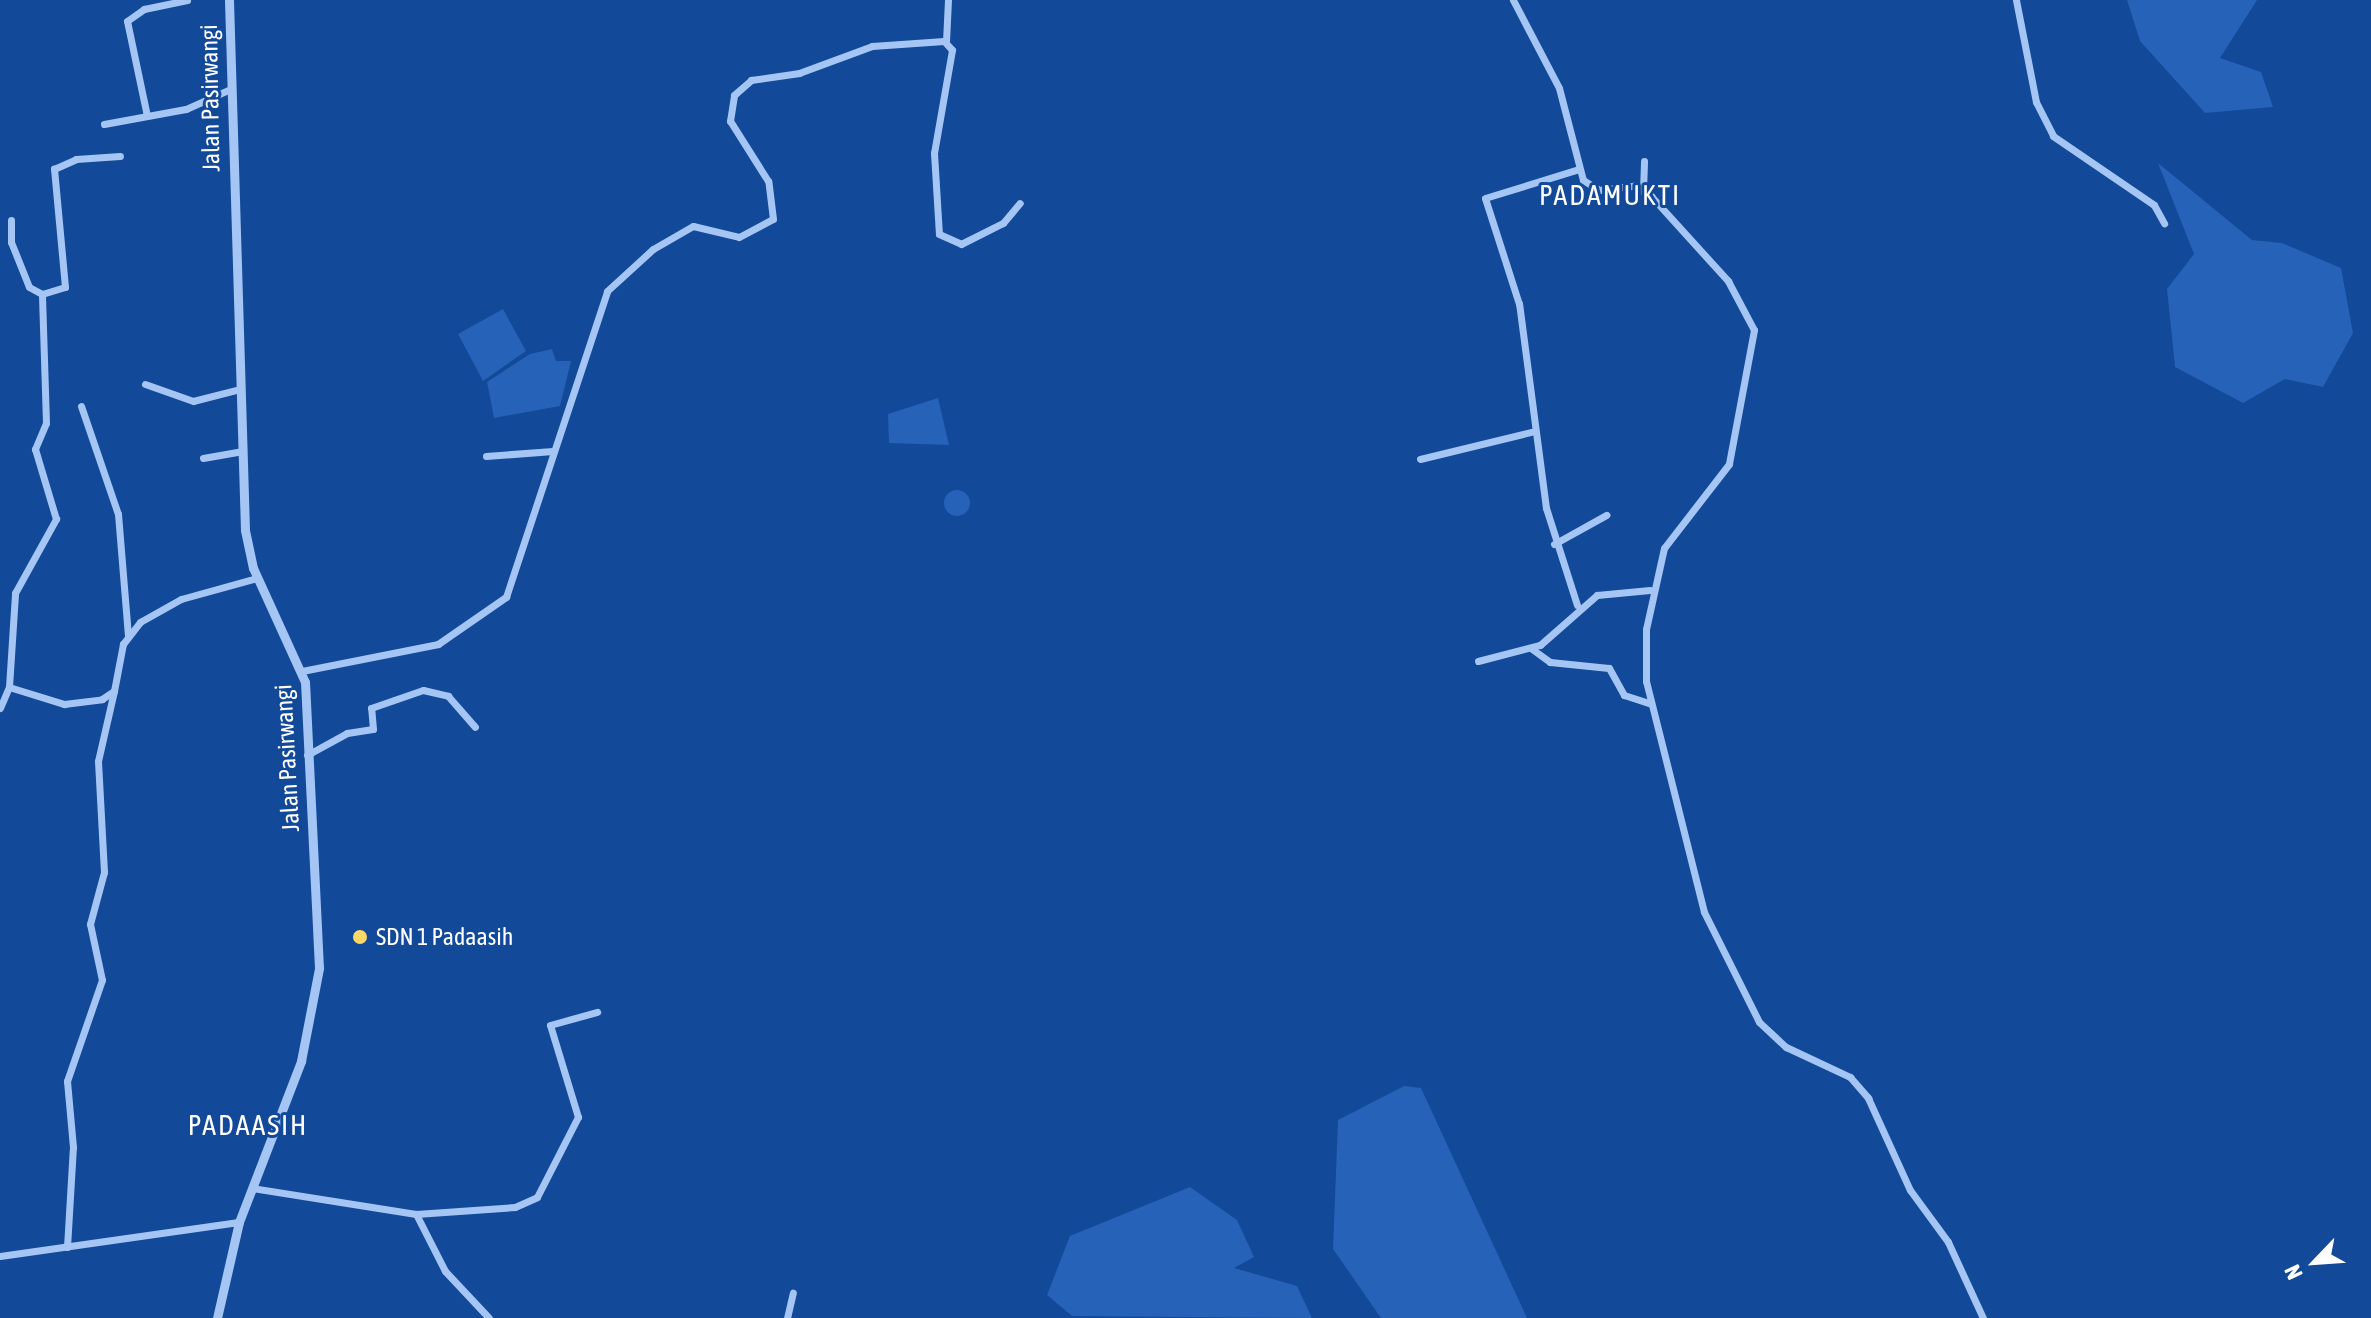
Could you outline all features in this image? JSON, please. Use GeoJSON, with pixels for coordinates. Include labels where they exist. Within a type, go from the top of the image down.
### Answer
{"type":"FeatureCollection","features":[{"type":"Feature","properties":{"kind":"street"},"geometry":{"type":"LineString","coordinates":[[147,116],[127,21],[144,9],[187,0]]}},
{"type":"Feature","properties":{"kind":"street","name":"Jalan Pasirwangi"},"geometry":{"type":"LineString","coordinates":[[217,1318],[239,1222],[284,1117],[318,990],[302,671],[257,578],[238,452],[228,90],[229,0]]}},
{"type":"Feature","properties":{"kind":"street"},"geometry":{"type":"LineString","coordinates":[[948,0],[946,42],[951,55],[934,153],[939,234],[961,244],[1003,223],[1020,203]]}},
{"type":"Feature","properties":{"kind":"street"},"geometry":{"type":"LineString","coordinates":[[1513,0],[1559,88],[1579,169],[1592,188],[1643,191],[1728,281],[1754,330],[1729,464],[1664,548],[1650,590],[1651,704],[1704,912],[1724,962],[1772,1036],[1859,1085],[1983,1318]]}},
{"type":"Feature","properties":{"kind":"street"},"geometry":{"type":"LineString","coordinates":[[2016,0],[2028,30],[2027,70],[2051,133],[2154,205],[2164,223]]}},
{"type":"Feature","properties":{"kind":"street"},"geometry":{"type":"LineString","coordinates":[[302,671],[438,644],[499,604],[612,285],[693,226],[739,237],[773,219],[768,181],[730,121],[737,91],[751,80],[799,73],[872,46],[946,42]]}},
{"type":"Feature","properties":{"kind":"street"},"geometry":{"type":"LineString","coordinates":[[104,124],[147,116],[228,90]]}},
{"type":"Feature","properties":{"kind":"street"},"geometry":{"type":"LineString","coordinates":[[11,220],[11,242],[29,287],[42,294],[65,287],[54,169],[76,159],[120,156]]}},
{"type":"Feature","properties":{"kind":"street"},"geometry":{"type":"LineString","coordinates":[[1643,191],[1644,161]]}},
{"type":"Feature","properties":{"kind":"street"},"geometry":{"type":"LineString","coordinates":[[1577,605],[1554,544],[1535,431],[1519,304],[1485,198],[1579,169]]}},
{"type":"Feature","properties":{"kind":"street"},"geometry":{"type":"LineString","coordinates":[[0,708],[9,687],[15,593],[56,519],[35,449],[46,423],[42,294]]}},
{"type":"Feature","properties":{"kind":"street"},"geometry":{"type":"LineString","coordinates":[[145,384],[193,401],[236,390]]}},
{"type":"Feature","properties":{"kind":"street"},"geometry":{"type":"LineString","coordinates":[[67,1247],[73,1147],[67,1081],[102,980],[90,924],[104,872],[98,761],[128,635],[118,514],[81,406]]}},
{"type":"Feature","properties":{"kind":"street"},"geometry":{"type":"LineString","coordinates":[[1420,459],[1535,431]]}},
{"type":"Feature","properties":{"kind":"street"},"geometry":{"type":"LineString","coordinates":[[486,456],[553,451]]}},
{"type":"Feature","properties":{"kind":"street"},"geometry":{"type":"LineString","coordinates":[[203,458],[238,452]]}},
{"type":"Feature","properties":{"kind":"street"},"geometry":{"type":"LineString","coordinates":[[1554,544],[1606,515]]}},
{"type":"Feature","properties":{"kind":"street"},"geometry":{"type":"LineString","coordinates":[[128,635],[181,599],[257,578]]}},
{"type":"Feature","properties":{"kind":"street"},"geometry":{"type":"LineString","coordinates":[[1478,661],[1532,649],[1577,605],[1597,595],[1650,590]]}},
{"type":"Feature","properties":{"kind":"street"},"geometry":{"type":"LineString","coordinates":[[1532,649],[1550,662],[1609,668],[1624,695],[1651,704]]}},
{"type":"Feature","properties":{"kind":"street"},"geometry":{"type":"LineString","coordinates":[[9,687],[64,704],[114,691]]}},
{"type":"Feature","properties":{"kind":"street"},"geometry":{"type":"LineString","coordinates":[[307,755],[347,733],[373,729],[371,708],[423,690],[448,696],[475,727]]}},
{"type":"Feature","properties":{"kind":"street"},"geometry":{"type":"LineString","coordinates":[[252,1188],[416,1214],[515,1207],[537,1197],[578,1117],[550,1025],[597,1012]]}},
{"type":"Feature","properties":{"kind":"street"},"geometry":{"type":"LineString","coordinates":[[416,1214],[445,1271],[489,1318]]}},
{"type":"Feature","properties":{"kind":"street"},"geometry":{"type":"LineString","coordinates":[[0,1256],[239,1222]]}},
{"type":"Feature","properties":{"kind":"street"},"geometry":{"type":"LineString","coordinates":[[787,1318],[793,1293]]}},
{"type":"Feature","properties":{"kind":"shaded area"},"geometry":{"type":"Polygon","coordinates":[[[2127,0],[2257,0],[2220,58],[2261,72],[2273,107],[2205,113],[2140,41],[2127,0]]]}},
{"type":"Feature","properties":{"kind":"shaded area"},"geometry":{"type":"Polygon","coordinates":[[[2158,163],[2252,240],[2282,243],[2341,268],[2353,333],[2323,387],[2285,379],[2243,403],[2175,367],[2167,289],[2194,254],[2158,163]]]}},
{"type":"Feature","properties":{"kind":"shaded area"},"geometry":{"type":"Polygon","coordinates":[[[503,309],[526,351],[483,381],[458,334],[503,309]]]}},
{"type":"Feature","properties":{"kind":"shaded area"},"geometry":{"type":"Polygon","coordinates":[[[552,349],[556,361],[571,361],[560,406],[494,418],[487,382],[530,354],[552,349]]]}},
{"type":"Feature","properties":{"kind":"shaded area"},"geometry":{"type":"Polygon","coordinates":[[[938,398],[949,445],[889,443],[888,414],[938,398]]]}},
{"type":"Feature","properties":{"kind":"shaded area"},"geometry":{"type":"Polygon","coordinates":[[[957,490],[966,494],[970,503],[966,512],[957,516],[948,512],[944,503],[948,494],[957,490]]]}},
{"type":"Feature","properties":{"kind":"shaded area"},"geometry":{"type":"Polygon","coordinates":[[[1404,1086],[1421,1088],[1527,1318],[1381,1318],[1333,1249],[1338,1120],[1404,1086]]]}},
{"type":"Feature","properties":{"kind":"shaded area"},"geometry":{"type":"Polygon","coordinates":[[[1190,1187],[1237,1220],[1254,1257],[1234,1268],[1297,1286],[1312,1318],[1072,1316],[1047,1295],[1070,1236],[1190,1187]]]}},
{"type":"Feature","properties":{"kind":"place","name":"SDN 1 Padaasih"},"geometry":{"type":"Point","coordinates":[360,937]}},
{"type":"Feature","properties":{"kind":"district","name":"PADAMUKTI"},"geometry":{"type":"Point","coordinates":[1610,195]}},
{"type":"Feature","properties":{"kind":"district","name":"PADAASIH"},"geometry":{"type":"Point","coordinates":[248,1125]}}]}
